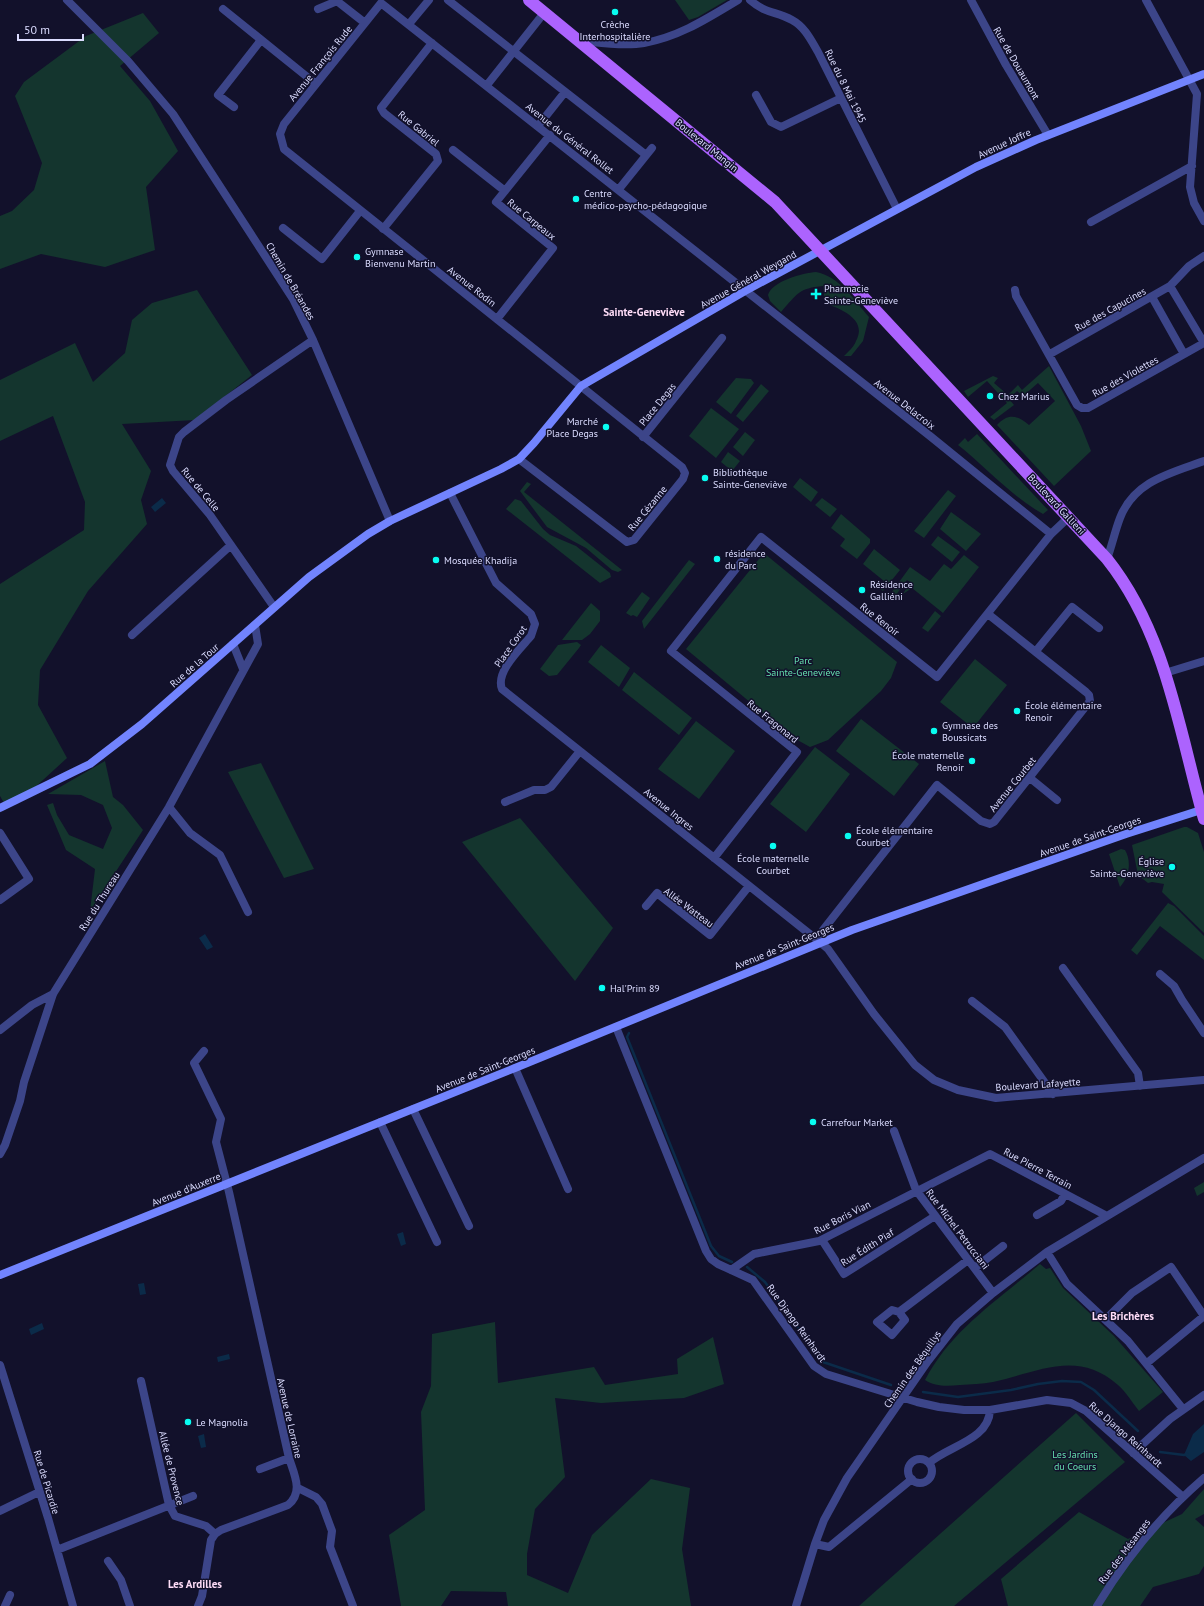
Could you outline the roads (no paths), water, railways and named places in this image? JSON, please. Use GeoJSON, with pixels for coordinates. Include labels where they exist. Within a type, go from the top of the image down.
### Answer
{"type":"FeatureCollection","features":[{"type":"Feature","properties":{"kind":"main road","name":"Boulevard Mangin"},"geometry":{"type":"LineString","coordinates":[[529,0],[775,202],[822,251]]}},
{"type":"Feature","properties":{"kind":"main road","name":"Boulevard Gallieni"},"geometry":{"type":"LineString","coordinates":[[822,251],[1069,517],[1107,559],[1129,588],[1142,612],[1165,673],[1203,813]]}},
{"type":"Feature","properties":{"kind":"street","name":"Chemin de Bréandes"},"geometry":{"type":"LineString","coordinates":[[67,0],[154,89],[198,149],[293,300],[313,340],[390,521]]}},
{"type":"Feature","properties":{"kind":"street"},"geometry":{"type":"LineString","coordinates":[[409,24],[429,0]]}},
{"type":"Feature","properties":{"kind":"street"},"geometry":{"type":"LineString","coordinates":[[448,0],[646,155]]}},
{"type":"Feature","properties":{"kind":"street"},"geometry":{"type":"LineString","coordinates":[[586,47],[592,42],[611,44],[643,44],[671,36],[700,23],[738,0]]}},
{"type":"Feature","properties":{"kind":"street","name":"Rue du 8 Mai 1945"},"geometry":{"type":"LineString","coordinates":[[750,0],[760,9],[792,20],[804,30],[818,52],[897,209]]}},
{"type":"Feature","properties":{"kind":"street","name":"Rue de Douaumont"},"geometry":{"type":"LineString","coordinates":[[971,0],[1006,65],[1048,135]]}},
{"type":"Feature","properties":{"kind":"street"},"geometry":{"type":"LineString","coordinates":[[1146,0],[1197,94],[1190,187],[1194,203],[1204,221]]}},
{"type":"Feature","properties":{"kind":"street"},"geometry":{"type":"LineString","coordinates":[[318,10],[337,1],[365,23]]}},
{"type":"Feature","properties":{"kind":"street","name":"Avenue du Général Rollet"},"geometry":{"type":"LineString","coordinates":[[381,3],[619,189],[745,291]]}},
{"type":"Feature","properties":{"kind":"street","name":"Avenue François Rude"},"geometry":{"type":"LineString","coordinates":[[280,139],[280,134],[284,124],[381,3]]}},
{"type":"Feature","properties":{"kind":"street"},"geometry":{"type":"LineString","coordinates":[[223,9],[316,84]]}},
{"type":"Feature","properties":{"kind":"street"},"geometry":{"type":"LineString","coordinates":[[487,85],[544,12]]}},
{"type":"Feature","properties":{"kind":"street"},"geometry":{"type":"LineString","coordinates":[[234,107],[218,95],[261,40]]}},
{"type":"Feature","properties":{"kind":"street","name":"Rue Gabriel"},"geometry":{"type":"LineString","coordinates":[[383,230],[438,161],[436,154],[382,110],[382,105],[432,43]]}},
{"type":"Feature","properties":{"kind":"street","name":"Avenue Joffre"},"geometry":{"type":"LineString","coordinates":[[822,251],[976,167],[1048,135],[1204,74]]}},
{"type":"Feature","properties":{"kind":"street"},"geometry":{"type":"LineString","coordinates":[[538,126],[565,92]]}},
{"type":"Feature","properties":{"kind":"street"},"geometry":{"type":"LineString","coordinates":[[756,95],[771,122],[781,127],[841,98]]}},
{"type":"Feature","properties":{"kind":"street","name":"Rue Carpeaux"},"geometry":{"type":"LineString","coordinates":[[497,319],[553,248],[496,202],[550,135]]}},
{"type":"Feature","properties":{"kind":"street","name":"Avenue Rodin"},"geometry":{"type":"LineString","coordinates":[[280,139],[284,149],[288,153],[581,386]]}},
{"type":"Feature","properties":{"kind":"street"},"geometry":{"type":"LineString","coordinates":[[619,189],[652,148]]}},
{"type":"Feature","properties":{"kind":"street","name":"Rue Carpeaux"},"geometry":{"type":"LineString","coordinates":[[453,150],[505,191]]}},
{"type":"Feature","properties":{"kind":"street"},"geometry":{"type":"LineString","coordinates":[[1091,222],[1192,166]]}},
{"type":"Feature","properties":{"kind":"street"},"geometry":{"type":"LineString","coordinates":[[283,228],[322,259],[360,211]]}},
{"type":"Feature","properties":{"kind":"street","name":"Avenue Général Weygand"},"geometry":{"type":"LineString","coordinates":[[450,493],[501,470],[518,459],[534,443],[581,386],[745,291],[822,251]]}},
{"type":"Feature","properties":{"kind":"street","name":"Rue des Capucines"},"geometry":{"type":"LineString","coordinates":[[1050,354],[1170,286],[1189,266],[1204,256]]}},
{"type":"Feature","properties":{"kind":"street"},"geometry":{"type":"LineString","coordinates":[[1170,286],[1204,343]]}},
{"type":"Feature","properties":{"kind":"street"},"geometry":{"type":"LineString","coordinates":[[1014,290],[1050,354]]}},
{"type":"Feature","properties":{"kind":"street","name":"Avenue Delacroix"},"geometry":{"type":"LineString","coordinates":[[745,291],[1051,534]]}},
{"type":"Feature","properties":{"kind":"street"},"geometry":{"type":"LineString","coordinates":[[1152,297],[1184,354]]}},
{"type":"Feature","properties":{"kind":"street","name":"Place Degas"},"geometry":{"type":"LineString","coordinates":[[581,386],[644,437],[722,338]]}},
{"type":"Feature","properties":{"kind":"street","name":"Rue de Celle"},"geometry":{"type":"LineString","coordinates":[[274,608],[210,515],[173,471],[170,465],[179,436],[226,400],[313,340]]}},
{"type":"Feature","properties":{"kind":"street","name":"Rue des Violettes"},"geometry":{"type":"LineString","coordinates":[[1050,354],[1080,407],[1088,408],[1204,343]]}},
{"type":"Feature","properties":{"kind":"street","name":"Rue Cézanne"},"geometry":{"type":"LineString","coordinates":[[518,459],[624,541],[632,542],[682,479],[685,473],[682,467],[644,437]]}},
{"type":"Feature","properties":{"kind":"street"},"geometry":{"type":"LineString","coordinates":[[1107,559],[1123,511],[1136,493],[1156,478],[1204,461]]}},
{"type":"Feature","properties":{"kind":"street","name":"Rue de la Tour"},"geometry":{"type":"LineString","coordinates":[[0,808],[90,764],[142,724],[319,569],[368,534],[390,521],[450,493]]}},
{"type":"Feature","properties":{"kind":"street","name":"Place Corot"},"geometry":{"type":"LineString","coordinates":[[450,493],[496,583],[527,609],[534,619],[534,630],[531,636],[501,675],[500,684],[505,692]]}},
{"type":"Feature","properties":{"kind":"street","name":"Rue Renoir"},"geometry":{"type":"LineString","coordinates":[[671,651],[761,537],[937,677],[1051,534],[1069,517]]}},
{"type":"Feature","properties":{"kind":"street"},"geometry":{"type":"LineString","coordinates":[[132,635],[231,545]]}},
{"type":"Feature","properties":{"kind":"street"},"geometry":{"type":"LineString","coordinates":[[1036,652],[1072,607],[1099,628]]}},
{"type":"Feature","properties":{"kind":"street","name":"Avenue Courbet"},"geometry":{"type":"LineString","coordinates":[[820,943],[823,930],[937,785],[981,821],[990,824],[997,819],[1088,705],[1091,698],[1086,692],[988,614]]}},
{"type":"Feature","properties":{"kind":"street","name":"Rue du Thureau"},"geometry":{"type":"LineString","coordinates":[[0,1154],[5,1145],[20,1101],[24,1082],[53,994],[169,807],[258,644],[255,625]]}},
{"type":"Feature","properties":{"kind":"street"},"geometry":{"type":"LineString","coordinates":[[233,644],[243,670]]}},
{"type":"Feature","properties":{"kind":"street","name":"Rue Fragonard"},"geometry":{"type":"LineString","coordinates":[[671,651],[797,752],[714,858]]}},
{"type":"Feature","properties":{"kind":"street"},"geometry":{"type":"LineString","coordinates":[[1165,673],[1204,661]]}},
{"type":"Feature","properties":{"kind":"street","name":"Avenue Ingres"},"geometry":{"type":"LineString","coordinates":[[505,692],[580,750],[820,943]]}},
{"type":"Feature","properties":{"kind":"street"},"geometry":{"type":"LineString","coordinates":[[505,802],[534,790],[545,790],[551,787],[580,750]]}},
{"type":"Feature","properties":{"kind":"street"},"geometry":{"type":"LineString","coordinates":[[1030,778],[1057,800]]}},
{"type":"Feature","properties":{"kind":"street"},"geometry":{"type":"LineString","coordinates":[[169,807],[190,833],[220,855],[248,912]]}},
{"type":"Feature","properties":{"kind":"street","name":"Avenue de Saint-Georges"},"geometry":{"type":"LineString","coordinates":[[380,1122],[820,943],[943,897],[1203,813]]}},
{"type":"Feature","properties":{"kind":"street"},"geometry":{"type":"LineString","coordinates":[[0,833],[29,880],[0,900]]}},
{"type":"Feature","properties":{"kind":"street","name":"Allée Watteau"},"geometry":{"type":"LineString","coordinates":[[646,906],[657,893],[710,935],[749,886]]}},
{"type":"Feature","properties":{"kind":"street","name":"Boulevard Lafayette"},"geometry":{"type":"LineString","coordinates":[[820,943],[828,949],[900,1048],[915,1065],[934,1080],[958,1090],[996,1098],[1204,1080]]}},
{"type":"Feature","properties":{"kind":"street"},"geometry":{"type":"LineString","coordinates":[[1064,968],[1138,1073],[1140,1086]]}},
{"type":"Feature","properties":{"kind":"street"},"geometry":{"type":"LineString","coordinates":[[1160,974],[1174,986],[1204,1033]]}},
{"type":"Feature","properties":{"kind":"street"},"geometry":{"type":"LineString","coordinates":[[0,1030],[32,1005],[53,994]]}},
{"type":"Feature","properties":{"kind":"street"},"geometry":{"type":"LineString","coordinates":[[972,1001],[1005,1026],[1053,1094]]}},
{"type":"Feature","properties":{"kind":"street","name":"Rue Django Reinhardt"},"geometry":{"type":"LineString","coordinates":[[616,1027],[710,1259],[753,1280],[819,1371],[904,1398],[938,1407],[964,1410],[990,1410],[1047,1400],[1071,1403],[1086,1411],[1183,1497]]}},
{"type":"Feature","properties":{"kind":"street","name":"Avenue de Lorraine"},"geometry":{"type":"LineString","coordinates":[[204,1051],[194,1063],[221,1119],[216,1142],[227,1183],[289,1458],[298,1488]]}},
{"type":"Feature","properties":{"kind":"street"},"geometry":{"type":"LineString","coordinates":[[515,1068],[568,1188]]}},
{"type":"Feature","properties":{"kind":"street"},"geometry":{"type":"LineString","coordinates":[[413,1108],[468,1226]]}},
{"type":"Feature","properties":{"kind":"street"},"geometry":{"type":"LineString","coordinates":[[380,1122],[437,1242]]}},
{"type":"Feature","properties":{"kind":"street","name":"Avenue d'Auxerre"},"geometry":{"type":"LineString","coordinates":[[0,1275],[380,1122]]}},
{"type":"Feature","properties":{"kind":"street","name":"Rue Michel Petrucciani"},"geometry":{"type":"LineString","coordinates":[[894,1131],[916,1190],[993,1293]]}},
{"type":"Feature","properties":{"kind":"street","name":"Rue Pierre Terrain"},"geometry":{"type":"LineString","coordinates":[[916,1190],[990,1154],[1107,1216]]}},
{"type":"Feature","properties":{"kind":"street","name":"Chemin des Béquillys"},"geometry":{"type":"LineString","coordinates":[[796,1606],[824,1520],[847,1478],[904,1398],[928,1361],[952,1330],[993,1293],[1047,1252],[1204,1158]]}},
{"type":"Feature","properties":{"kind":"street","name":"Rue Boris Vian"},"geometry":{"type":"LineString","coordinates":[[731,1270],[754,1254],[822,1240],[916,1190]]}},
{"type":"Feature","properties":{"kind":"street"},"geometry":{"type":"LineString","coordinates":[[1038,1215],[1061,1201],[1065,1194]]}},
{"type":"Feature","properties":{"kind":"street","name":"Rue Édith Piaf"},"geometry":{"type":"LineString","coordinates":[[822,1240],[844,1274],[935,1216]]}},
{"type":"Feature","properties":{"kind":"street"},"geometry":{"type":"LineString","coordinates":[[975,1268],[1003,1246]]}},
{"type":"Feature","properties":{"kind":"street"},"geometry":{"type":"LineString","coordinates":[[1047,1252],[1068,1284],[1128,1341],[1183,1409]]}},
{"type":"Feature","properties":{"kind":"street"},"geometry":{"type":"LineString","coordinates":[[899,1312],[968,1260]]}},
{"type":"Feature","properties":{"kind":"street"},"geometry":{"type":"LineString","coordinates":[[1106,1319],[1132,1293],[1171,1267],[1204,1316],[1147,1363]]}},
{"type":"Feature","properties":{"kind":"street","name":"Rue de Picardie"},"geometry":{"type":"LineString","coordinates":[[0,1365],[73,1606]]}},
{"type":"Feature","properties":{"kind":"street","name":"Allée de Provence"},"geometry":{"type":"LineString","coordinates":[[141,1381],[169,1505],[174,1516],[206,1526],[215,1534]]}},
{"type":"Feature","properties":{"kind":"street"},"geometry":{"type":"LineString","coordinates":[[1134,1453],[1158,1429],[1183,1409],[1204,1395]]}},
{"type":"Feature","properties":{"kind":"street"},"geometry":{"type":"LineString","coordinates":[[929,1463],[938,1455],[974,1437],[987,1425],[990,1419],[990,1410]]}},
{"type":"Feature","properties":{"kind":"street"},"geometry":{"type":"LineString","coordinates":[[260,1469],[289,1458]]}},
{"type":"Feature","properties":{"kind":"street"},"geometry":{"type":"LineString","coordinates":[[923,1459],[929,1463],[932,1470],[930,1478],[919,1482],[912,1479],[908,1472],[912,1462],[923,1459]]}},
{"type":"Feature","properties":{"kind":"street","name":"Rue des Mésanges"},"geometry":{"type":"LineString","coordinates":[[1097,1606],[1141,1542],[1183,1497],[1204,1478]]}},
{"type":"Feature","properties":{"kind":"street"},"geometry":{"type":"LineString","coordinates":[[815,1544],[829,1547],[912,1479]]}},
{"type":"Feature","properties":{"kind":"street"},"geometry":{"type":"LineString","coordinates":[[199,1606],[211,1540],[215,1534],[221,1530],[288,1505],[293,1500],[298,1488],[316,1497],[322,1504],[332,1532],[330,1547],[353,1606]]}},
{"type":"Feature","properties":{"kind":"street"},"geometry":{"type":"LineString","coordinates":[[0,1511],[39,1492]]}},
{"type":"Feature","properties":{"kind":"street"},"geometry":{"type":"LineString","coordinates":[[57,1550],[193,1496]]}},
{"type":"Feature","properties":{"kind":"street"},"geometry":{"type":"LineString","coordinates":[[108,1561],[121,1580],[130,1606]]}},
{"type":"Feature","properties":{"kind":"street"},"geometry":{"type":"LineString","coordinates":[[5,1606],[10,1595]]}},
{"type":"Feature","properties":{"kind":"water"},"geometry":{"type":"Polygon","coordinates":[[[162,498],[166,503],[155,512],[151,507],[162,498]]]}},
{"type":"Feature","properties":{"kind":"water"},"geometry":{"type":"Polygon","coordinates":[[[205,934],[213,947],[207,950],[199,938],[205,934]]]}},
{"type":"Feature","properties":{"kind":"water"},"geometry":{"type":"Polygon","coordinates":[[[403,1232],[406,1244],[401,1246],[397,1234],[403,1232]]]}},
{"type":"Feature","properties":{"kind":"water"},"geometry":{"type":"Polygon","coordinates":[[[144,1283],[146,1294],[140,1295],[138,1284],[144,1283]]]}},
{"type":"Feature","properties":{"kind":"water"},"geometry":{"type":"Polygon","coordinates":[[[42,1323],[44,1329],[31,1335],[29,1329],[42,1323]]]}},
{"type":"Feature","properties":{"kind":"water"},"geometry":{"type":"Polygon","coordinates":[[[229,1354],[230,1359],[218,1362],[217,1357],[229,1354]]]}},
{"type":"Feature","properties":{"kind":"water"},"geometry":{"type":"Polygon","coordinates":[[[1204,1424],[1204,1452],[1191,1461],[1184,1455],[1193,1434],[1204,1424]]]}},
{"type":"Feature","properties":{"kind":"water"},"geometry":{"type":"Polygon","coordinates":[[[204,1434],[206,1447],[201,1448],[198,1436],[204,1434]]]}},
{"type":"Feature","properties":{"kind":"waterway"},"geometry":{"type":"LineString","coordinates":[[629,1033],[627,1037],[711,1246],[719,1256],[732,1262]]}},
{"type":"Feature","properties":{"kind":"waterway"},"geometry":{"type":"LineString","coordinates":[[747,1267],[765,1282],[823,1362],[891,1385]]}},
{"type":"Feature","properties":{"kind":"waterway"},"geometry":{"type":"LineString","coordinates":[[923,1392],[958,1397],[1062,1381],[1081,1382],[1094,1390],[1138,1431]]}},
{"type":"Feature","properties":{"kind":"waterway"},"geometry":{"type":"LineString","coordinates":[[1160,1452],[1184,1455],[1187,1454]]}},
{"type":"Feature","properties":{"kind":"place","name":"Crèche Interhospitalière"},"geometry":{"type":"Point","coordinates":[615,12]}},
{"type":"Feature","properties":{"kind":"place","name":"Centre médico-psycho-pédagogique"},"geometry":{"type":"Point","coordinates":[576,199]}},
{"type":"Feature","properties":{"kind":"place","name":"Gymnase Bienvenu Martin"},"geometry":{"type":"Point","coordinates":[357,257]}},
{"type":"Feature","properties":{"kind":"place","name":"Pharmacie Sainte-Geneviève"},"geometry":{"type":"Point","coordinates":[816,294]}},
{"type":"Feature","properties":{"kind":"place","name":"Chez Marius"},"geometry":{"type":"Point","coordinates":[990,396]}},
{"type":"Feature","properties":{"kind":"place","name":"Marché Place Degas"},"geometry":{"type":"Point","coordinates":[606,427]}},
{"type":"Feature","properties":{"kind":"place","name":"Bibliothèque Sainte-Geneviève"},"geometry":{"type":"Point","coordinates":[705,478]}},
{"type":"Feature","properties":{"kind":"place","name":"résidence du Parc"},"geometry":{"type":"Point","coordinates":[717,559]}},
{"type":"Feature","properties":{"kind":"place","name":"Mosquée Khadija"},"geometry":{"type":"Point","coordinates":[436,560]}},
{"type":"Feature","properties":{"kind":"place","name":"Résidence Galliéni"},"geometry":{"type":"Point","coordinates":[862,590]}},
{"type":"Feature","properties":{"kind":"place","name":"École élémentaire Renoir"},"geometry":{"type":"Point","coordinates":[1017,711]}},
{"type":"Feature","properties":{"kind":"place","name":"Gymnase des Boussicats"},"geometry":{"type":"Point","coordinates":[934,731]}},
{"type":"Feature","properties":{"kind":"place","name":"École maternelle Renoir"},"geometry":{"type":"Point","coordinates":[972,761]}},
{"type":"Feature","properties":{"kind":"place","name":"École élémentaire Courbet"},"geometry":{"type":"Point","coordinates":[848,836]}},
{"type":"Feature","properties":{"kind":"place","name":"École maternelle Courbet"},"geometry":{"type":"Point","coordinates":[773,846]}},
{"type":"Feature","properties":{"kind":"place","name":"Église Sainte-Geneviève"},"geometry":{"type":"Point","coordinates":[1172,867]}},
{"type":"Feature","properties":{"kind":"place","name":"Hal'Prim 89"},"geometry":{"type":"Point","coordinates":[602,988]}},
{"type":"Feature","properties":{"kind":"place","name":"Carrefour Market"},"geometry":{"type":"Point","coordinates":[813,1122]}},
{"type":"Feature","properties":{"kind":"place","name":"Le Magnolia"},"geometry":{"type":"Point","coordinates":[188,1422]}},
{"type":"Feature","properties":{"kind":"district","name":"Sainte-Geneviève"},"geometry":{"type":"Point","coordinates":[644,312]}},
{"type":"Feature","properties":{"kind":"district","name":"Les Brichères"},"geometry":{"type":"Point","coordinates":[1123,1316]}},
{"type":"Feature","properties":{"kind":"district","name":"Les Ardilles"},"geometry":{"type":"Point","coordinates":[195,1584]}},
{"type":"Feature","properties":{"kind":"park label","name":"Parc Sainte-Geneviève"},"geometry":{"type":"Point","coordinates":[803,666]}},
{"type":"Feature","properties":{"kind":"park label","name":"Les Jardins du Coeurs"},"geometry":{"type":"Point","coordinates":[1075,1460]}}]}
